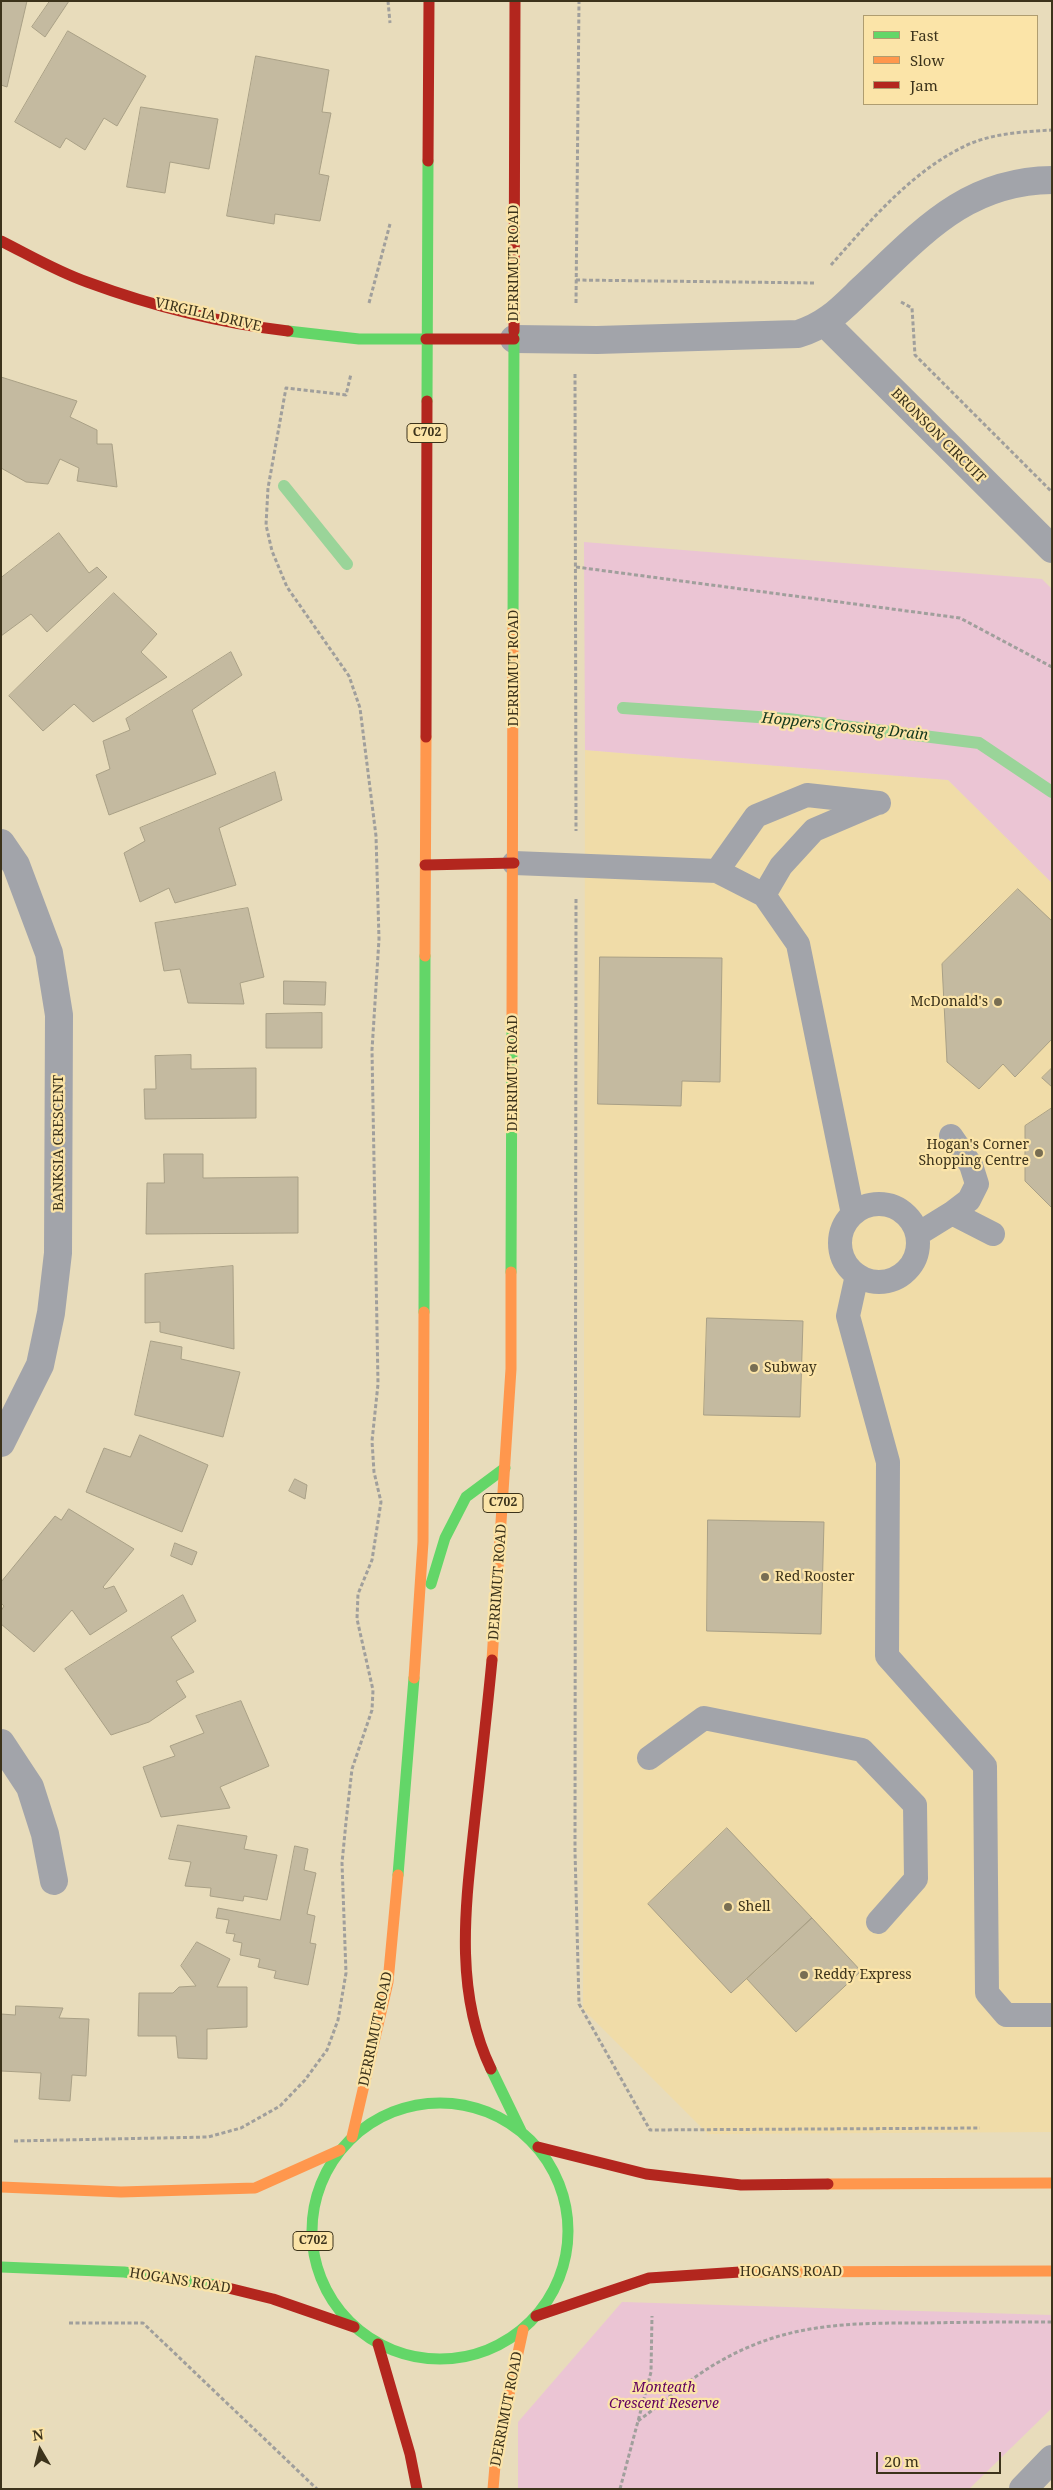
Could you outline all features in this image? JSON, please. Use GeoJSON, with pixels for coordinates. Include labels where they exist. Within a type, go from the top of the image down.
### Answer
{"type":"FeatureCollection","features":[{"type":"Feature","properties":{"kind":"main road","name":"DERRIMUT ROAD"},"geometry":{"type":"LineString","coordinates":[[352,2138],[388,1982],[409,1758],[423,1542],[426,339],[429,1]]}},
{"type":"Feature","properties":{"kind":"main road","name":"DERRIMUT ROAD"},"geometry":{"type":"LineString","coordinates":[[515,1],[514,863],[511,1369],[493,1654],[465,1909],[466,1979],[479,2044],[522,2131]]}},
{"type":"Feature","properties":{"kind":"main road","name":"VIRGILIA DRIVE"},"geometry":{"type":"LineString","coordinates":[[1,242],[86,282],[170,309],[239,325],[359,340],[514,339]]}},
{"type":"Feature","properties":{"kind":"main road"},"geometry":{"type":"LineString","coordinates":[[425,865],[514,863]]}},
{"type":"Feature","properties":{"kind":"main road"},"geometry":{"type":"LineString","coordinates":[[417,1628],[445,1538],[466,1496],[505,1468]]}},
{"type":"Feature","properties":{"kind":"main road"},"geometry":{"type":"LineString","coordinates":[[352,2138],[391,2112],[436,2102],[481,2110],[522,2131]]}},
{"type":"Feature","properties":{"kind":"main road","name":"C702"},"geometry":{"type":"LineString","coordinates":[[522,2131],[538,2147],[561,2187],[569,2232],[560,2277],[536,2316],[523,2330]]}},
{"type":"Feature","properties":{"kind":"main road","name":"C702"},"geometry":{"type":"LineString","coordinates":[[352,2138],[340,2150],[320,2184],[312,2222],[315,2261],[329,2297],[354,2327],[378,2344]]}},
{"type":"Feature","properties":{"kind":"main road"},"geometry":{"type":"LineString","coordinates":[[538,2147],[646,2174],[741,2185],[1052,2183]]}},
{"type":"Feature","properties":{"kind":"main road"},"geometry":{"type":"LineString","coordinates":[[1,2187],[121,2192],[255,2188],[340,2150]]}},
{"type":"Feature","properties":{"kind":"main road","name":"HOGANS ROAD"},"geometry":{"type":"LineString","coordinates":[[1,2267],[69,2267],[134,2272],[246,2291],[354,2327]]}},
{"type":"Feature","properties":{"kind":"main road","name":"HOGANS ROAD"},"geometry":{"type":"LineString","coordinates":[[536,2316],[650,2278],[737,2272],[1052,2271]]}},
{"type":"Feature","properties":{"kind":"main road","name":"DERRIMUT ROAD"},"geometry":{"type":"LineString","coordinates":[[493,2489],[496,2454],[523,2330]]}},
{"type":"Feature","properties":{"kind":"main road"},"geometry":{"type":"LineString","coordinates":[[378,2344],[414,2357],[452,2359],[490,2349],[523,2330]]}},
{"type":"Feature","properties":{"kind":"main road"},"geometry":{"type":"LineString","coordinates":[[378,2344],[410,2454],[417,2489]]}},
{"type":"Feature","properties":{"kind":"street"},"geometry":{"type":"LineString","coordinates":[[514,339],[576,341],[798,334],[825,323],[946,213],[970,198],[1004,186],[1052,180]]}},
{"type":"Feature","properties":{"kind":"street","name":"BRONSON CIRCUIT"},"geometry":{"type":"LineString","coordinates":[[825,323],[1052,549]]}},
{"type":"Feature","properties":{"kind":"street","name":"BANKSIA CRESCENT"},"geometry":{"type":"LineString","coordinates":[[1,843],[16,865],[49,952],[60,1015],[58,1253],[51,1313],[40,1365],[1,1444]]}},
{"type":"Feature","properties":{"kind":"street"},"geometry":{"type":"LineString","coordinates":[[1,1743],[30,1787],[45,1834],[54,1881]]}},
{"type":"Feature","properties":{"kind":"street"},"geometry":{"type":"LineString","coordinates":[[1023,2489],[1052,2459]]}},
{"type":"Feature","properties":{"kind":"lane"},"geometry":{"type":"LineString","coordinates":[[717,870],[756,816],[807,795],[879,803],[814,830],[781,866],[764,895]]}},
{"type":"Feature","properties":{"kind":"lane"},"geometry":{"type":"LineString","coordinates":[[514,863],[717,870],[764,895],[798,944],[853,1214]]}},
{"type":"Feature","properties":{"kind":"lane"},"geometry":{"type":"LineString","coordinates":[[918,1234],[969,1200],[977,1184],[971,1165],[951,1136]]}},
{"type":"Feature","properties":{"kind":"lane"},"geometry":{"type":"LineString","coordinates":[[884,1203],[900,1209],[906,1214],[912,1220],[918,1234],[918,1250],[912,1265],[900,1276],[885,1282],[869,1281],[857,1275],[848,1266],[841,1253],[840,1240],[843,1227],[853,1214],[867,1206],[884,1203]]}},
{"type":"Feature","properties":{"kind":"lane"},"geometry":{"type":"LineString","coordinates":[[952,1213],[993,1234]]}},
{"type":"Feature","properties":{"kind":"lane"},"geometry":{"type":"LineString","coordinates":[[857,1275],[848,1316],[888,1462],[887,1656],[984,1766],[987,1993],[1006,2015],[1052,2015]]}},
{"type":"Feature","properties":{"kind":"lane"},"geometry":{"type":"LineString","coordinates":[[649,1758],[704,1718],[862,1750],[915,1805],[916,1879],[878,1922]]}},
{"type":"Feature","properties":{"kind":"path"},"geometry":{"type":"LineString","coordinates":[[388,1],[390,32]]}},
{"type":"Feature","properties":{"kind":"path"},"geometry":{"type":"LineString","coordinates":[[579,1],[576,280],[575,1850],[579,2004],[650,2130],[980,2128]]}},
{"type":"Feature","properties":{"kind":"path"},"geometry":{"type":"LineString","coordinates":[[828,269],[874,217],[920,173],[966,145],[1010,133],[1052,130]]}},
{"type":"Feature","properties":{"kind":"path"},"geometry":{"type":"LineString","coordinates":[[376,277],[390,226],[390,217]]}},
{"type":"Feature","properties":{"kind":"path"},"geometry":{"type":"LineString","coordinates":[[840,255],[868,283],[912,308],[915,355],[1052,492]]}},
{"type":"Feature","properties":{"kind":"path"},"geometry":{"type":"LineString","coordinates":[[576,280],[816,283],[822,276]]}},
{"type":"Feature","properties":{"kind":"path"},"geometry":{"type":"LineString","coordinates":[[14,2141],[208,2137],[242,2128],[280,2106],[305,2080],[327,2050],[340,2010],[346,1973],[342,1863],[352,1769],[372,1710],[373,1690],[356,1619],[358,1594],[372,1560],[381,1502],[374,1472],[372,1441],[378,1384],[372,1050],[379,939],[376,836],[360,708],[349,676],[287,587],[272,551],[266,525],[268,488],[286,388]]}},
{"type":"Feature","properties":{"kind":"path"},"geometry":{"type":"LineString","coordinates":[[576,567],[960,618],[1052,667]]}},
{"type":"Feature","properties":{"kind":"path"},"geometry":{"type":"LineString","coordinates":[[620,2489],[650,2372],[652,2312]]}},
{"type":"Feature","properties":{"kind":"path"},"geometry":{"type":"LineString","coordinates":[[638,2421],[717,2363],[756,2345],[803,2329],[830,2324],[1052,2322]]}},
{"type":"Feature","properties":{"kind":"path"},"geometry":{"type":"LineString","coordinates":[[69,2323],[143,2323],[317,2489]]}},
{"type":"Feature","properties":{"kind":"shaded area"},"geometry":{"type":"Polygon","coordinates":[[[585,750],[948,780],[1052,883],[1052,2132],[708,2134],[583,2009],[585,750]]]}},
{"type":"Feature","properties":{"kind":"green space"},"geometry":{"type":"Polygon","coordinates":[[[584,542],[1042,579],[1052,589],[1052,883],[948,780],[585,750],[584,542]]]}},
{"type":"Feature","properties":{"kind":"green space","name":"Monteath Crescent Reserve"},"geometry":{"type":"Polygon","coordinates":[[[622,2302],[1052,2315],[1052,2408],[969,2489],[518,2489],[518,2422],[622,2302]]]}},
{"type":"Feature","properties":{"kind":"building"},"geometry":{"type":"Polygon","coordinates":[[[1,1],[27,1],[7,87],[1,85],[1,1]]]}},
{"type":"Feature","properties":{"kind":"building"},"geometry":{"type":"Polygon","coordinates":[[[50,1],[69,1],[45,37],[32,27],[50,1]]]}},
{"type":"Feature","properties":{"kind":"building"},"geometry":{"type":"Polygon","coordinates":[[[68,31],[146,76],[117,126],[104,118],[85,150],[66,138],[60,148],[15,122],[68,31]]]}},
{"type":"Feature","properties":{"kind":"building"},"geometry":{"type":"Polygon","coordinates":[[[256,56],[329,70],[322,112],[331,113],[319,174],[329,176],[320,221],[275,214],[274,224],[227,216],[256,56]]]}},
{"type":"Feature","properties":{"kind":"building"},"geometry":{"type":"Polygon","coordinates":[[[141,107],[218,119],[209,169],[170,162],[165,193],[127,187],[141,107]]]}},
{"type":"Feature","properties":{"kind":"building"},"geometry":{"type":"Polygon","coordinates":[[[1,377],[77,401],[70,417],[97,430],[97,444],[112,444],[117,487],[77,481],[79,468],[60,459],[48,484],[26,482],[1,468],[1,377]]]}},
{"type":"Feature","properties":{"kind":"building"},"geometry":{"type":"Polygon","coordinates":[[[59,533],[89,573],[97,567],[107,577],[47,632],[31,614],[1,636],[1,578],[59,533]]]}},
{"type":"Feature","properties":{"kind":"building"},"geometry":{"type":"Polygon","coordinates":[[[114,593],[157,634],[141,652],[167,677],[93,722],[74,704],[43,731],[9,696],[114,593]]]}},
{"type":"Feature","properties":{"kind":"building"},"geometry":{"type":"Polygon","coordinates":[[[231,652],[242,675],[192,710],[216,774],[109,815],[96,775],[110,769],[103,741],[130,730],[126,719],[231,652]]]}},
{"type":"Feature","properties":{"kind":"building"},"geometry":{"type":"Polygon","coordinates":[[[275,772],[282,800],[219,828],[236,885],[175,903],[169,888],[140,902],[124,853],[145,841],[140,828],[275,772]]]}},
{"type":"Feature","properties":{"kind":"building","name":"McDonald's"},"geometry":{"type":"Polygon","coordinates":[[[1018,889],[1052,921],[1052,1039],[1015,1077],[1003,1064],[979,1089],[947,1062],[942,964],[1018,889]]]}},
{"type":"Feature","properties":{"kind":"building"},"geometry":{"type":"Polygon","coordinates":[[[248,908],[264,977],[240,983],[244,1004],[188,1003],[180,969],[164,971],[155,923],[248,908]]]}},
{"type":"Feature","properties":{"kind":"building"},"geometry":{"type":"Polygon","coordinates":[[[600,957],[722,958],[720,1082],[682,1081],[681,1106],[598,1104],[600,957]]]}},
{"type":"Feature","properties":{"kind":"building"},"geometry":{"type":"Polygon","coordinates":[[[284,981],[326,982],[325,1005],[284,1004],[284,981]]]}},
{"type":"Feature","properties":{"kind":"building"},"geometry":{"type":"Polygon","coordinates":[[[322,1013],[322,1048],[266,1048],[266,1014],[322,1013]]]}},
{"type":"Feature","properties":{"kind":"building"},"geometry":{"type":"Polygon","coordinates":[[[191,1055],[191,1069],[256,1068],[256,1118],[145,1119],[144,1089],[156,1089],[155,1056],[191,1055]]]}},
{"type":"Feature","properties":{"kind":"building"},"geometry":{"type":"Polygon","coordinates":[[[1052,1068],[1052,1087],[1042,1078],[1052,1068]]]}},
{"type":"Feature","properties":{"kind":"building","name":"Hogan's Corner Shopping Centre"},"geometry":{"type":"Polygon","coordinates":[[[1052,1108],[1052,1208],[1025,1181],[1025,1126],[1052,1108]]]}},
{"type":"Feature","properties":{"kind":"building"},"geometry":{"type":"Polygon","coordinates":[[[164,1154],[203,1154],[203,1178],[298,1177],[298,1233],[146,1234],[147,1183],[164,1183],[164,1154]]]}},
{"type":"Feature","properties":{"kind":"building"},"geometry":{"type":"Polygon","coordinates":[[[233,1266],[234,1349],[160,1332],[160,1322],[145,1323],[145,1274],[233,1266]]]}},
{"type":"Feature","properties":{"kind":"building","name":"Subway"},"geometry":{"type":"Polygon","coordinates":[[[707,1318],[803,1321],[800,1417],[704,1415],[707,1318]]]}},
{"type":"Feature","properties":{"kind":"building"},"geometry":{"type":"Polygon","coordinates":[[[151,1341],[182,1347],[181,1359],[240,1372],[223,1437],[135,1415],[151,1341]]]}},
{"type":"Feature","properties":{"kind":"building"},"geometry":{"type":"Polygon","coordinates":[[[140,1435],[208,1465],[182,1532],[86,1492],[104,1448],[130,1457],[140,1435]]]}},
{"type":"Feature","properties":{"kind":"building"},"geometry":{"type":"Polygon","coordinates":[[[295,1479],[307,1485],[305,1499],[289,1491],[295,1479]]]}},
{"type":"Feature","properties":{"kind":"building"},"geometry":{"type":"Polygon","coordinates":[[[69,1509],[134,1549],[103,1587],[105,1589],[114,1586],[127,1611],[90,1635],[72,1610],[34,1652],[1,1624],[1,1611],[4,1606],[1,1603],[1,1582],[55,1516],[61,1520],[69,1509]]]}},
{"type":"Feature","properties":{"kind":"building","name":"Red Rooster"},"geometry":{"type":"Polygon","coordinates":[[[708,1520],[824,1522],[821,1634],[707,1631],[708,1520]]]}},
{"type":"Feature","properties":{"kind":"building"},"geometry":{"type":"Polygon","coordinates":[[[175,1543],[197,1552],[192,1565],[171,1556],[175,1543]]]}},
{"type":"Feature","properties":{"kind":"building"},"geometry":{"type":"Polygon","coordinates":[[[183,1595],[196,1621],[171,1637],[194,1672],[176,1681],[186,1697],[149,1722],[111,1735],[65,1669],[183,1595]]]}},
{"type":"Feature","properties":{"kind":"building"},"geometry":{"type":"Polygon","coordinates":[[[241,1701],[269,1766],[220,1787],[230,1808],[161,1817],[143,1767],[175,1756],[170,1746],[204,1733],[196,1716],[241,1701]]]}},
{"type":"Feature","properties":{"kind":"building"},"geometry":{"type":"Polygon","coordinates":[[[178,1825],[247,1836],[244,1849],[277,1855],[267,1900],[244,1896],[243,1901],[210,1896],[211,1888],[185,1886],[191,1862],[169,1859],[178,1825]]]}},
{"type":"Feature","properties":{"kind":"building"},"geometry":{"type":"Polygon","coordinates":[[[727,1828],[812,1918],[731,1993],[648,1904],[727,1828]]]}},
{"type":"Feature","properties":{"kind":"building"},"geometry":{"type":"Polygon","coordinates":[[[295,1846],[308,1849],[304,1870],[316,1873],[307,1914],[315,1916],[310,1943],[316,1944],[308,1985],[274,1978],[276,1971],[258,1967],[260,1959],[240,1955],[242,1943],[233,1941],[235,1934],[226,1933],[229,1920],[216,1918],[218,1908],[280,1920],[295,1846]]]}},
{"type":"Feature","properties":{"kind":"building","name":"Reddy Express"},"geometry":{"type":"Polygon","coordinates":[[[812,1918],[861,1971],[796,2032],[747,1979],[812,1918]]]}},
{"type":"Feature","properties":{"kind":"building"},"geometry":{"type":"Polygon","coordinates":[[[197,1942],[230,1959],[217,1987],[247,1987],[247,2027],[207,2029],[207,2059],[178,2058],[176,2036],[138,2036],[139,1993],[173,1993],[179,1987],[196,1986],[181,1966],[197,1942]]]}},
{"type":"Feature","properties":{"kind":"building"},"geometry":{"type":"Polygon","coordinates":[[[16,2006],[63,2008],[59,2018],[89,2019],[86,2076],[72,2075],[70,2101],[39,2099],[41,2073],[1,2071],[1,2014],[15,2015],[16,2006]]]}},
{"type":"Feature","properties":{"kind":"waterway","name":"Hoppers Crossing Drain"},"geometry":{"type":"LineString","coordinates":[[284,486],[347,564]]}},
{"type":"Feature","properties":{"kind":"waterway","name":"Hoppers Crossing Drain"},"geometry":{"type":"LineString","coordinates":[[623,708],[788,719],[979,743],[1052,792]]}},
{"type":"Feature","properties":{"kind":"traffic: fast"},"geometry":{"type":"LineString","coordinates":[[427,401],[428,161]]}},
{"type":"Feature","properties":{"kind":"traffic: fast"},"geometry":{"type":"LineString","coordinates":[[288,331],[359,339],[426,339]]}},
{"type":"Feature","properties":{"kind":"traffic: fast"},"geometry":{"type":"LineString","coordinates":[[513,627],[514,331]]}},
{"type":"Feature","properties":{"kind":"traffic: fast"},"geometry":{"type":"LineString","coordinates":[[424,1312],[425,956]]}},
{"type":"Feature","properties":{"kind":"traffic: fast"},"geometry":{"type":"LineString","coordinates":[[511,1272],[512,1019]]}},
{"type":"Feature","properties":{"kind":"traffic: fast"},"geometry":{"type":"LineString","coordinates":[[431,1584],[445,1538],[466,1497],[505,1468]]}},
{"type":"Feature","properties":{"kind":"traffic: fast"},"geometry":{"type":"LineString","coordinates":[[398,1875],[414,1678]]}},
{"type":"Feature","properties":{"kind":"traffic: fast"},"geometry":{"type":"LineString","coordinates":[[491,2069],[521,2131]]}},
{"type":"Feature","properties":{"kind":"traffic: fast"},"geometry":{"type":"LineString","coordinates":[[440,2103],[465,2106],[489,2113],[521,2132],[539,2150],[558,2182],[565,2206],[568,2231],[565,2256],[558,2280],[539,2312],[521,2330],[489,2349],[465,2356],[440,2359],[415,2356],[391,2349],[359,2330],[341,2312],[322,2280],[315,2256],[312,2231],[315,2206],[322,2182],[341,2150],[359,2132],[391,2113],[415,2106],[440,2103]]}},
{"type":"Feature","properties":{"kind":"traffic: fast"},"geometry":{"type":"LineString","coordinates":[[1,2267],[124,2272],[216,2285]]}},
{"type":"Feature","properties":{"kind":"traffic: slow"},"geometry":{"type":"LineString","coordinates":[[512,1019],[513,627]]}},
{"type":"Feature","properties":{"kind":"traffic: slow"},"geometry":{"type":"LineString","coordinates":[[425,956],[426,737]]}},
{"type":"Feature","properties":{"kind":"traffic: slow"},"geometry":{"type":"LineString","coordinates":[[492,1660],[511,1369],[511,1272]]}},
{"type":"Feature","properties":{"kind":"traffic: slow"},"geometry":{"type":"LineString","coordinates":[[414,1678],[423,1542],[424,1312]]}},
{"type":"Feature","properties":{"kind":"traffic: slow"},"geometry":{"type":"LineString","coordinates":[[352,2137],[388,1982],[398,1875]]}},
{"type":"Feature","properties":{"kind":"traffic: slow"},"geometry":{"type":"LineString","coordinates":[[1,2187],[121,2192],[255,2188],[340,2150]]}},
{"type":"Feature","properties":{"kind":"traffic: slow"},"geometry":{"type":"LineString","coordinates":[[828,2184],[1052,2183]]}},
{"type":"Feature","properties":{"kind":"traffic: slow"},"geometry":{"type":"LineString","coordinates":[[740,2272],[1052,2271]]}},
{"type":"Feature","properties":{"kind":"traffic: slow"},"geometry":{"type":"LineString","coordinates":[[493,2489],[496,2454],[523,2330]]}},
{"type":"Feature","properties":{"kind":"traffic: jam"},"geometry":{"type":"LineString","coordinates":[[428,161],[429,1]]}},
{"type":"Feature","properties":{"kind":"traffic: jam"},"geometry":{"type":"LineString","coordinates":[[514,331],[515,1]]}},
{"type":"Feature","properties":{"kind":"traffic: jam"},"geometry":{"type":"LineString","coordinates":[[1,241],[65,273],[136,299],[211,318],[288,331]]}},
{"type":"Feature","properties":{"kind":"traffic: jam"},"geometry":{"type":"LineString","coordinates":[[426,339],[514,339]]}},
{"type":"Feature","properties":{"kind":"traffic: jam"},"geometry":{"type":"LineString","coordinates":[[426,737],[427,401]]}},
{"type":"Feature","properties":{"kind":"traffic: jam"},"geometry":{"type":"LineString","coordinates":[[425,865],[514,863]]}},
{"type":"Feature","properties":{"kind":"traffic: jam"},"geometry":{"type":"LineString","coordinates":[[491,2069],[479,2039],[471,2008],[465,1945],[468,1882],[492,1660]]}},
{"type":"Feature","properties":{"kind":"traffic: jam"},"geometry":{"type":"LineString","coordinates":[[538,2147],[646,2174],[741,2185],[828,2184]]}},
{"type":"Feature","properties":{"kind":"traffic: jam"},"geometry":{"type":"LineString","coordinates":[[536,2316],[649,2278],[740,2272]]}},
{"type":"Feature","properties":{"kind":"traffic: jam"},"geometry":{"type":"LineString","coordinates":[[216,2285],[273,2299],[354,2327]]}},
{"type":"Feature","properties":{"kind":"traffic: jam"},"geometry":{"type":"LineString","coordinates":[[378,2344],[410,2454],[417,2489]]}},
{"type":"Feature","properties":{"kind":"place","name":"McDonald's"},"geometry":{"type":"Point","coordinates":[998,1002]}},
{"type":"Feature","properties":{"kind":"place","name":"Hogan's Corner Shopping Centre"},"geometry":{"type":"Point","coordinates":[1039,1153]}},
{"type":"Feature","properties":{"kind":"place","name":"Subway"},"geometry":{"type":"Point","coordinates":[754,1368]}},
{"type":"Feature","properties":{"kind":"place","name":"Red Rooster"},"geometry":{"type":"Point","coordinates":[765,1577]}},
{"type":"Feature","properties":{"kind":"place","name":"Shell"},"geometry":{"type":"Point","coordinates":[728,1907]}},
{"type":"Feature","properties":{"kind":"place","name":"Reddy Express"},"geometry":{"type":"Point","coordinates":[804,1975]}}]}
